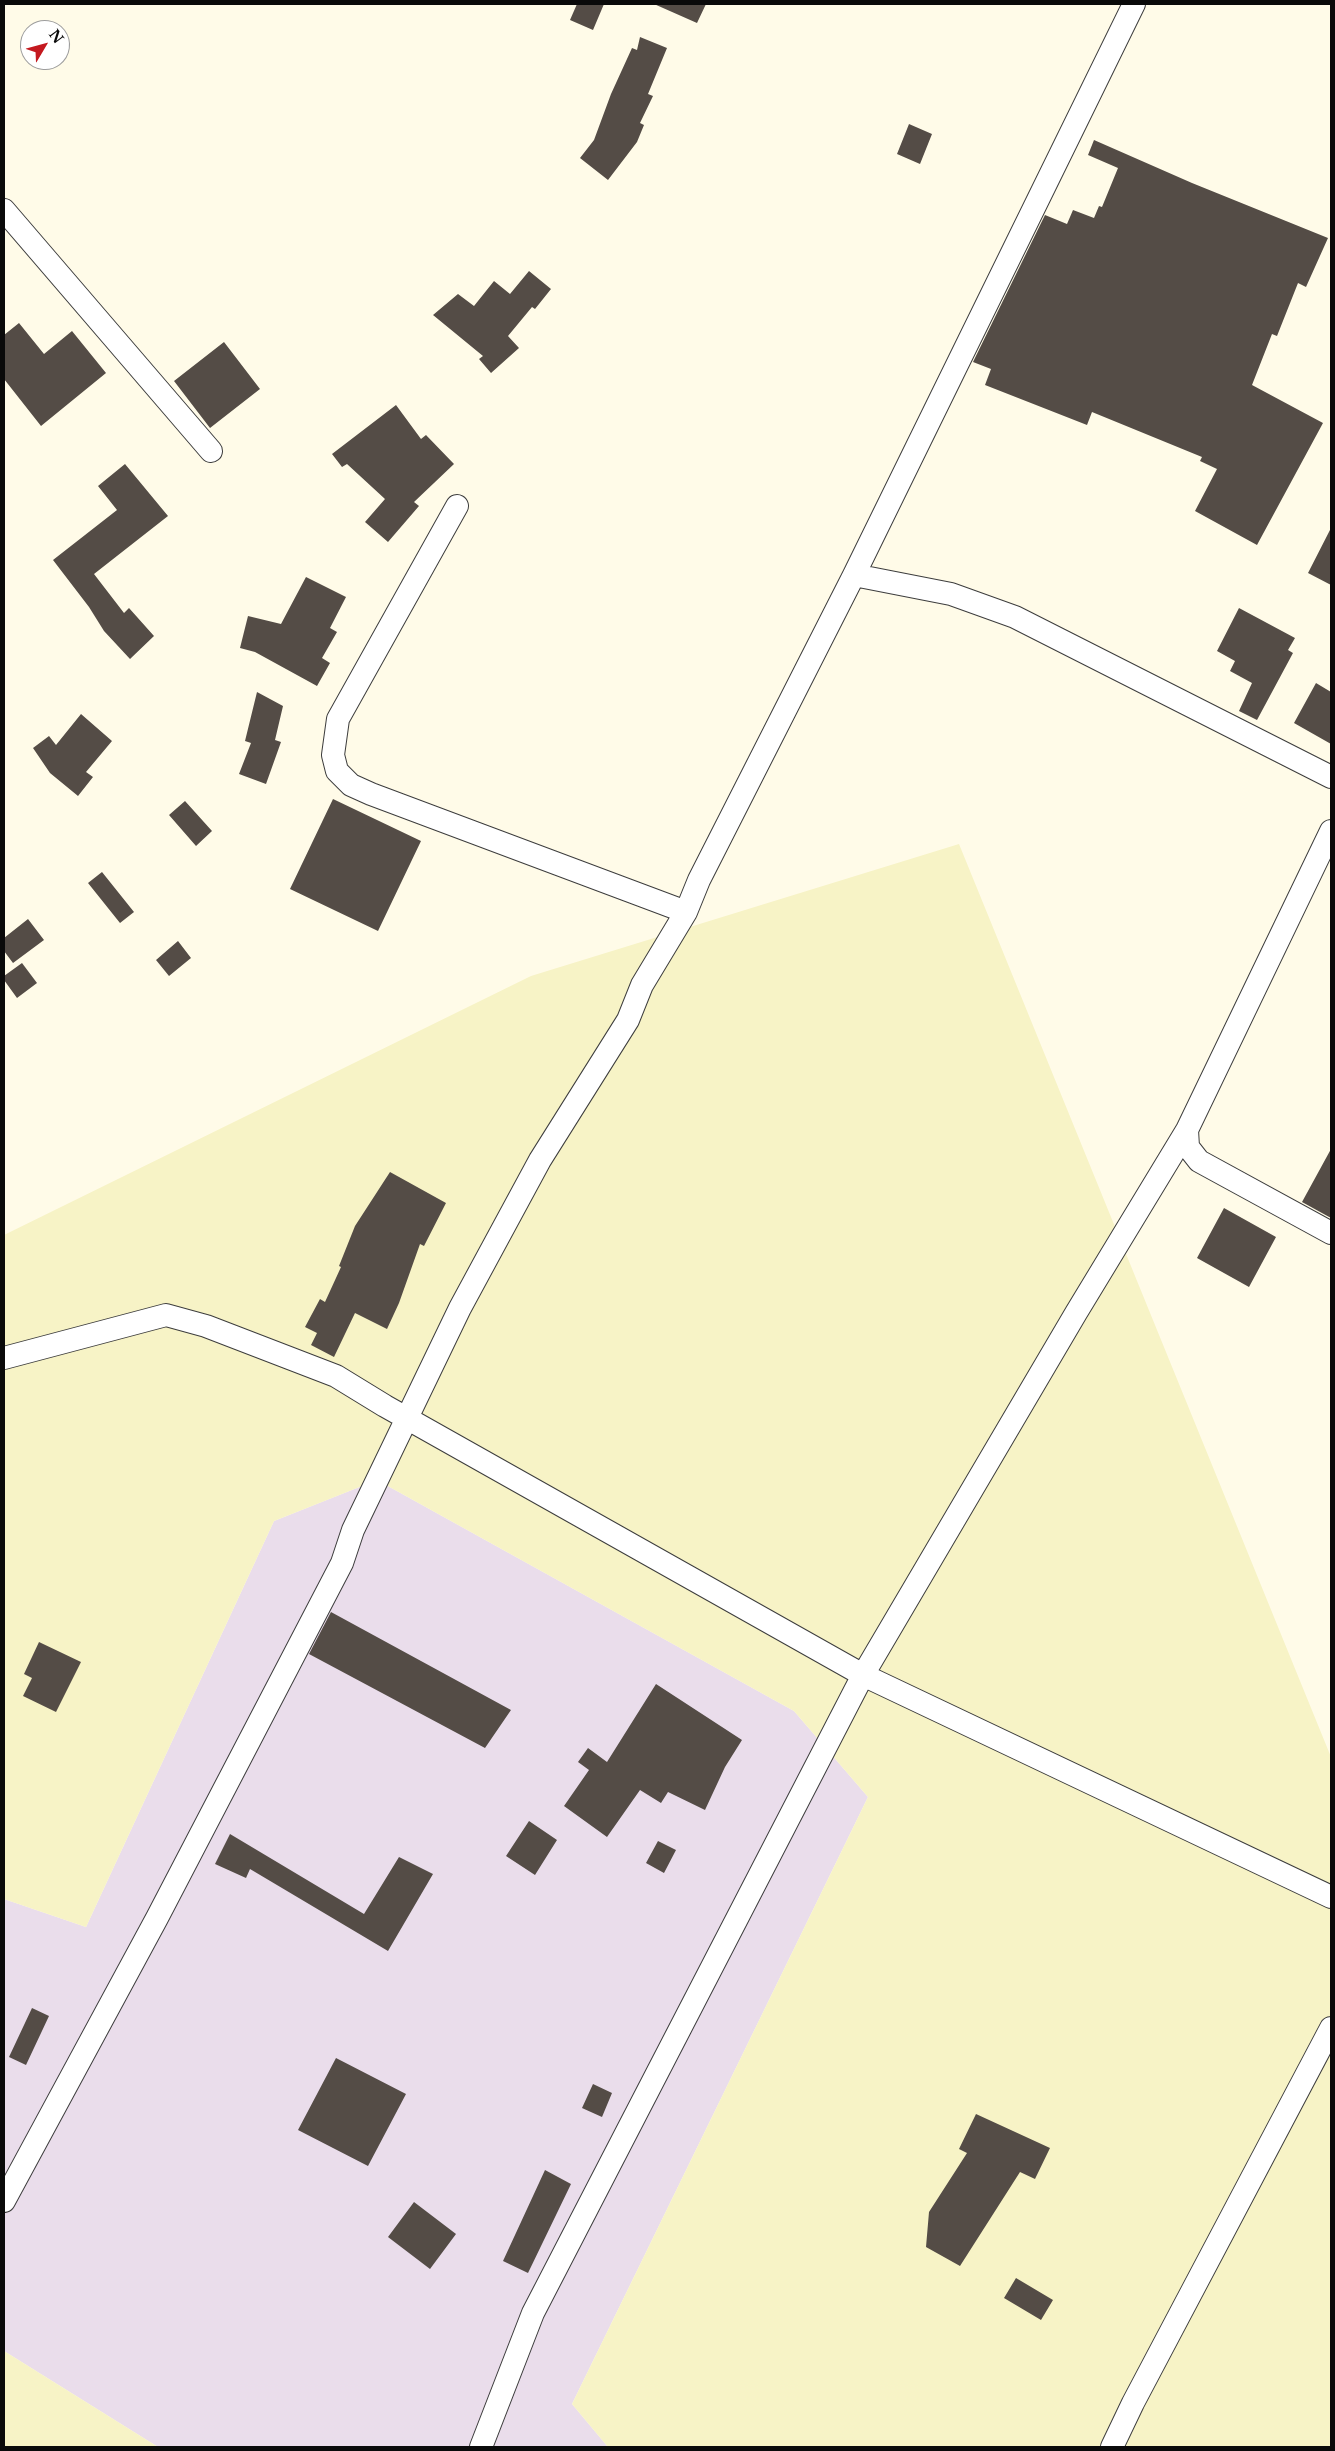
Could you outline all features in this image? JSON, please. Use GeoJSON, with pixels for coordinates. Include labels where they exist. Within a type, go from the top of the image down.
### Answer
{"type":"FeatureCollection","features":[{"type":"Feature","properties":{"kind":"street"},"geometry":{"type":"LineString","coordinates":[[4,2201],[157,1918],[337,1572],[353,1530],[460,1308],[540,1160],[628,1020],[642,985],[686,912],[699,880],[854,575],[1134,4]]}},
{"type":"Feature","properties":{"kind":"street"},"geometry":{"type":"LineString","coordinates":[[4,210],[211,451]]}},
{"type":"Feature","properties":{"kind":"street"},"geometry":{"type":"LineString","coordinates":[[457,506],[338,719],[333,755],[337,771],[351,785],[370,794],[686,912]]}},
{"type":"Feature","properties":{"kind":"street"},"geometry":{"type":"LineString","coordinates":[[854,575],[952,594],[1015,617],[1331,778]]}},
{"type":"Feature","properties":{"kind":"street"},"geometry":{"type":"LineString","coordinates":[[481,2447],[533,2313],[863,1675],[1076,1312],[1187,1130],[1331,831]]}},
{"type":"Feature","properties":{"kind":"street"},"geometry":{"type":"LineString","coordinates":[[1187,1130],[1188,1147],[1200,1160],[1331,1233]]}},
{"type":"Feature","properties":{"kind":"street"},"geometry":{"type":"LineString","coordinates":[[4,1358],[166,1315],[206,1326],[336,1376],[863,1675],[1331,1897]]}},
{"type":"Feature","properties":{"kind":"street"},"geometry":{"type":"LineString","coordinates":[[1112,2447],[1133,2402],[1331,2028]]}},
{"type":"Feature","properties":{"kind":"shaded area"},"geometry":{"type":"Polygon","coordinates":[[[959,844],[1331,1757],[1331,2447],[608,2447],[572,2404],[868,1797],[794,1711],[377,1480],[274,1521],[86,1927],[4,1899],[4,1235],[531,976],[959,844]]]}},
{"type":"Feature","properties":{"kind":"shaded area"},"geometry":{"type":"Polygon","coordinates":[[[377,1480],[794,1711],[868,1797],[572,2404],[608,2447],[158,2447],[4,2351],[4,1899],[86,1927],[274,1521],[377,1480]]]}},
{"type":"Feature","properties":{"kind":"shaded area"},"geometry":{"type":"Polygon","coordinates":[[[4,2351],[158,2447],[4,2447],[4,2351]]]}},
{"type":"Feature","properties":{"kind":"building"},"geometry":{"type":"Polygon","coordinates":[[[577,4],[604,4],[593,30],[570,20],[577,4]]]}},
{"type":"Feature","properties":{"kind":"building"},"geometry":{"type":"Polygon","coordinates":[[[654,4],[706,4],[697,23],[654,4]]]}},
{"type":"Feature","properties":{"kind":"building"},"geometry":{"type":"Polygon","coordinates":[[[640,37],[667,48],[648,94],[653,96],[640,123],[644,125],[637,142],[608,180],[580,158],[594,140],[611,94],[632,48],[637,50],[640,37]]]}},
{"type":"Feature","properties":{"kind":"building"},"geometry":{"type":"Polygon","coordinates":[[[909,124],[932,134],[920,164],[897,154],[909,124]]]}},
{"type":"Feature","properties":{"kind":"building"},"geometry":{"type":"Polygon","coordinates":[[[1094,140],[1192,183],[1328,238],[1306,287],[1298,283],[1277,336],[1272,334],[1252,385],[1323,423],[1257,545],[1195,511],[1217,469],[1200,461],[1202,457],[1092,412],[1087,425],[985,385],[991,369],[973,362],[1045,215],[1067,224],[1073,210],[1094,218],[1099,206],[1102,207],[1118,168],[1088,155],[1094,140]]]}},
{"type":"Feature","properties":{"kind":"building"},"geometry":{"type":"Polygon","coordinates":[[[529,271],[551,289],[535,309],[532,307],[508,336],[519,348],[491,373],[479,359],[483,356],[433,315],[458,294],[474,306],[494,281],[510,294],[529,271]]]}},
{"type":"Feature","properties":{"kind":"building"},"geometry":{"type":"Polygon","coordinates":[[[19,323],[44,354],[72,331],[106,373],[41,426],[4,379],[4,335],[19,323]]]}},
{"type":"Feature","properties":{"kind":"building"},"geometry":{"type":"Polygon","coordinates":[[[224,342],[260,389],[210,428],[174,381],[224,342]]]}},
{"type":"Feature","properties":{"kind":"building"},"geometry":{"type":"Polygon","coordinates":[[[396,405],[421,439],[426,435],[454,464],[414,502],[419,506],[388,542],[365,522],[385,499],[347,464],[342,467],[332,454],[396,405]]]}},
{"type":"Feature","properties":{"kind":"building"},"geometry":{"type":"Polygon","coordinates":[[[125,464],[168,516],[94,574],[124,613],[129,608],[154,636],[130,659],[104,631],[89,607],[53,560],[117,510],[98,486],[125,464]]]}},
{"type":"Feature","properties":{"kind":"building"},"geometry":{"type":"Polygon","coordinates":[[[1331,528],[1331,585],[1308,573],[1331,528]]]}},
{"type":"Feature","properties":{"kind":"building"},"geometry":{"type":"Polygon","coordinates":[[[306,577],[346,597],[330,628],[337,632],[322,658],[330,663],[317,686],[255,652],[240,648],[248,616],[281,624],[306,577]]]}},
{"type":"Feature","properties":{"kind":"building"},"geometry":{"type":"Polygon","coordinates":[[[1239,608],[1295,638],[1288,650],[1293,653],[1257,720],[1239,711],[1252,683],[1230,671],[1235,661],[1217,651],[1239,608]]]}},
{"type":"Feature","properties":{"kind":"building"},"geometry":{"type":"Polygon","coordinates":[[[1316,683],[1331,692],[1331,744],[1294,723],[1316,683]]]}},
{"type":"Feature","properties":{"kind":"building"},"geometry":{"type":"Polygon","coordinates":[[[257,692],[283,706],[275,740],[281,742],[266,784],[239,774],[251,743],[245,741],[257,692]]]}},
{"type":"Feature","properties":{"kind":"building"},"geometry":{"type":"Polygon","coordinates":[[[81,714],[112,741],[86,772],[93,777],[78,796],[50,773],[33,748],[49,736],[56,745],[81,714]]]}},
{"type":"Feature","properties":{"kind":"building"},"geometry":{"type":"Polygon","coordinates":[[[333,799],[421,841],[378,931],[290,889],[333,799]]]}},
{"type":"Feature","properties":{"kind":"building"},"geometry":{"type":"Polygon","coordinates":[[[185,801],[212,831],[196,846],[169,815],[185,801]]]}},
{"type":"Feature","properties":{"kind":"building"},"geometry":{"type":"Polygon","coordinates":[[[102,872],[134,912],[120,923],[88,883],[102,872]]]}},
{"type":"Feature","properties":{"kind":"building"},"geometry":{"type":"Polygon","coordinates":[[[28,919],[44,940],[13,963],[4,951],[4,938],[28,919]]]}},
{"type":"Feature","properties":{"kind":"building"},"geometry":{"type":"Polygon","coordinates":[[[178,941],[191,958],[169,976],[156,960],[178,941]]]}},
{"type":"Feature","properties":{"kind":"building"},"geometry":{"type":"Polygon","coordinates":[[[22,963],[37,983],[17,998],[4,980],[4,976],[22,963]]]}},
{"type":"Feature","properties":{"kind":"building"},"geometry":{"type":"Polygon","coordinates":[[[1331,1149],[1331,1218],[1302,1202],[1331,1149]]]}},
{"type":"Feature","properties":{"kind":"building"},"geometry":{"type":"Polygon","coordinates":[[[390,1172],[446,1203],[424,1246],[420,1244],[399,1303],[387,1329],[355,1313],[334,1357],[311,1345],[317,1333],[305,1327],[320,1299],[325,1302],[341,1267],[339,1266],[355,1226],[390,1172]]]}},
{"type":"Feature","properties":{"kind":"building"},"geometry":{"type":"Polygon","coordinates":[[[1224,1208],[1276,1237],[1249,1287],[1197,1258],[1224,1208]]]}},
{"type":"Feature","properties":{"kind":"building"},"geometry":{"type":"Polygon","coordinates":[[[331,1612],[511,1710],[485,1748],[309,1654],[331,1612]]]}},
{"type":"Feature","properties":{"kind":"building"},"geometry":{"type":"Polygon","coordinates":[[[39,1642],[81,1662],[56,1712],[23,1696],[32,1678],[24,1674],[39,1642]]]}},
{"type":"Feature","properties":{"kind":"building"},"geometry":{"type":"Polygon","coordinates":[[[656,1684],[742,1740],[725,1767],[705,1810],[668,1792],[661,1803],[640,1790],[607,1837],[564,1806],[589,1770],[578,1762],[588,1748],[607,1762],[656,1684]]]}},
{"type":"Feature","properties":{"kind":"building"},"geometry":{"type":"Polygon","coordinates":[[[529,1821],[557,1840],[535,1875],[506,1856],[529,1821]]]}},
{"type":"Feature","properties":{"kind":"building"},"geometry":{"type":"Polygon","coordinates":[[[230,1834],[364,1914],[399,1857],[433,1874],[388,1951],[250,1869],[246,1878],[215,1864],[230,1834]]]}},
{"type":"Feature","properties":{"kind":"building"},"geometry":{"type":"Polygon","coordinates":[[[658,1841],[676,1850],[664,1873],[646,1863],[658,1841]]]}},
{"type":"Feature","properties":{"kind":"building"},"geometry":{"type":"Polygon","coordinates":[[[32,2008],[49,2016],[26,2065],[9,2057],[32,2008]]]}},
{"type":"Feature","properties":{"kind":"building"},"geometry":{"type":"Polygon","coordinates":[[[336,2058],[406,2094],[368,2166],[298,2130],[336,2058]]]}},
{"type":"Feature","properties":{"kind":"building"},"geometry":{"type":"Polygon","coordinates":[[[593,2084],[612,2093],[602,2117],[582,2108],[593,2084]]]}},
{"type":"Feature","properties":{"kind":"building"},"geometry":{"type":"Polygon","coordinates":[[[976,2114],[1050,2148],[1035,2179],[1020,2172],[960,2266],[926,2247],[929,2212],[967,2153],[959,2149],[976,2114]]]}},
{"type":"Feature","properties":{"kind":"building"},"geometry":{"type":"Polygon","coordinates":[[[545,2170],[571,2184],[528,2273],[503,2261],[545,2170]]]}},
{"type":"Feature","properties":{"kind":"building"},"geometry":{"type":"Polygon","coordinates":[[[414,2202],[456,2234],[430,2269],[388,2237],[414,2202]]]}},
{"type":"Feature","properties":{"kind":"building"},"geometry":{"type":"Polygon","coordinates":[[[1016,2278],[1053,2300],[1041,2320],[1004,2298],[1016,2278]]]}}]}
